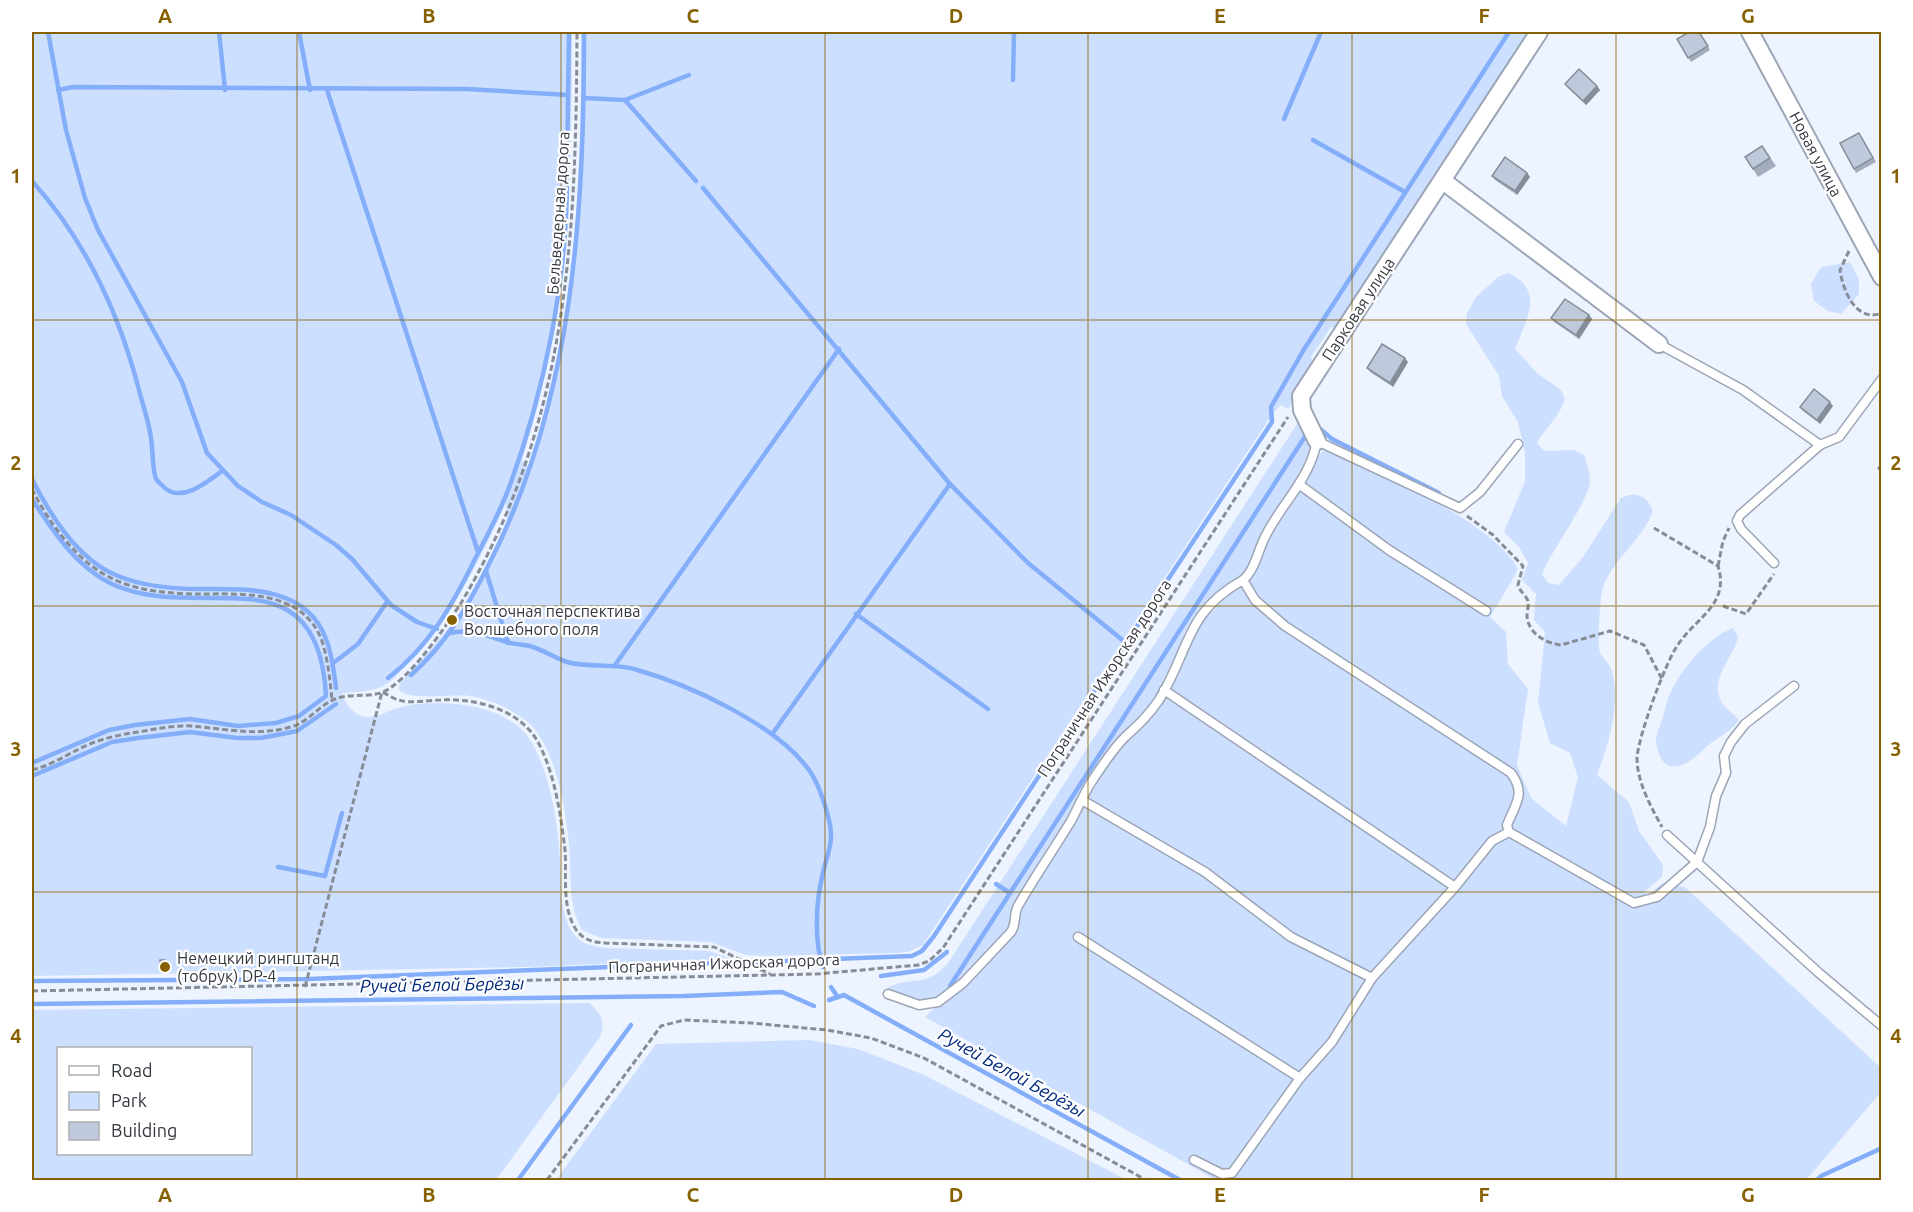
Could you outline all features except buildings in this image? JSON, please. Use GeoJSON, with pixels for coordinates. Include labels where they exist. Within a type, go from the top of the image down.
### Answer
{"type":"FeatureCollection","features":[{"type":"Feature","properties":{"kind":"street","name":"Парковая улица"},"geometry":{"type":"LineString","coordinates":[[1317,441],[1302,410],[1301,396],[1539,32]]}},
{"type":"Feature","properties":{"kind":"street","name":"Новая улица"},"geometry":{"type":"LineString","coordinates":[[1750,32],[1881,277]]}},
{"type":"Feature","properties":{"kind":"street"},"geometry":{"type":"LineString","coordinates":[[1443,181],[1659,344]]}},
{"type":"Feature","properties":{"kind":"lane"},"geometry":{"type":"LineString","coordinates":[[1659,344],[1743,390],[1820,445]]}},
{"type":"Feature","properties":{"kind":"lane"},"geometry":{"type":"LineString","coordinates":[[1774,563],[1741,529],[1737,521],[1740,515],[1820,445],[1839,437],[1881,379]]}},
{"type":"Feature","properties":{"kind":"lane"},"geometry":{"type":"LineString","coordinates":[[888,994],[919,1005],[930,1005],[945,997],[968,978],[1016,925],[1015,912],[1019,904],[1112,752],[1147,716],[1164,690],[1178,665],[1188,634],[1203,612],[1227,588],[1243,580],[1250,571],[1266,534],[1300,485],[1317,441],[1454,507],[1466,505],[1472,500],[1518,444]]}},
{"type":"Feature","properties":{"kind":"lane"},"geometry":{"type":"LineString","coordinates":[[1300,485],[1389,550],[1486,611]]}},
{"type":"Feature","properties":{"kind":"lane"},"geometry":{"type":"LineString","coordinates":[[1243,580],[1255,600],[1285,626],[1511,772],[1520,785],[1519,796],[1507,825],[1509,832],[1634,903],[1657,897],[1697,862],[1710,827],[1716,796],[1726,773],[1724,756],[1731,742],[1745,724],[1794,686]]}},
{"type":"Feature","properties":{"kind":"lane"},"geometry":{"type":"LineString","coordinates":[[1164,690],[1455,887]]}},
{"type":"Feature","properties":{"kind":"lane"},"geometry":{"type":"LineString","coordinates":[[1082,800],[1206,872],[1292,937],[1372,978]]}},
{"type":"Feature","properties":{"kind":"lane"},"geometry":{"type":"LineString","coordinates":[[1194,1160],[1222,1174],[1232,1173],[1300,1078],[1332,1042],[1372,978],[1455,887],[1492,841],[1509,832]]}},
{"type":"Feature","properties":{"kind":"lane"},"geometry":{"type":"LineString","coordinates":[[1667,835],[1819,974],[1881,1026]]}},
{"type":"Feature","properties":{"kind":"lane"},"geometry":{"type":"LineString","coordinates":[[1078,937],[1300,1078]]}},
{"type":"Feature","properties":{"kind":"path","name":"Бельведерная дорога"},"geometry":{"type":"LineString","coordinates":[[382,692],[402,676],[433,644],[467,592],[514,497],[539,421],[558,339],[569,267],[576,160],[577,32]]}},
{"type":"Feature","properties":{"kind":"path"},"geometry":{"type":"LineString","coordinates":[[1859,233],[1840,270],[1841,278],[1851,300],[1862,314],[1868,316],[1881,313]]}},
{"type":"Feature","properties":{"kind":"path","name":"Пограничная Ижорская дорога"},"geometry":{"type":"LineString","coordinates":[[32,991],[305,987],[827,974],[918,965],[937,956],[1276,435]]}},
{"type":"Feature","properties":{"kind":"path"},"geometry":{"type":"LineString","coordinates":[[32,489],[61,533],[86,561],[114,580],[138,588],[181,593],[241,592],[260,595],[274,599],[300,613],[321,641],[332,700]]}},
{"type":"Feature","properties":{"kind":"path"},"geometry":{"type":"LineString","coordinates":[[1454,507],[1493,535],[1523,566],[1518,585],[1528,601],[1527,618],[1531,630],[1553,644],[1561,645],[1610,631],[1644,645],[1662,679]]}},
{"type":"Feature","properties":{"kind":"path"},"geometry":{"type":"LineString","coordinates":[[1667,835],[1641,783],[1637,758],[1662,679],[1677,646],[1720,597],[1722,579],[1718,566],[1727,530],[1737,521]]}},
{"type":"Feature","properties":{"kind":"path"},"geometry":{"type":"LineString","coordinates":[[1654,528],[1718,566]]}},
{"type":"Feature","properties":{"kind":"path"},"geometry":{"type":"LineString","coordinates":[[1723,606],[1739,614],[1746,614],[1774,574],[1774,563]]}},
{"type":"Feature","properties":{"kind":"path"},"geometry":{"type":"LineString","coordinates":[[305,987],[382,692]]}},
{"type":"Feature","properties":{"kind":"path"},"geometry":{"type":"LineString","coordinates":[[32,770],[111,737],[190,726],[238,732],[286,728],[303,722],[332,700],[382,692],[399,701],[445,699],[491,706],[519,721],[535,737],[544,756],[561,825],[568,907],[576,930],[583,937],[590,941],[605,943],[714,947],[772,975]]}},
{"type":"Feature","properties":{"kind":"path"},"geometry":{"type":"LineString","coordinates":[[547,1180],[661,1026],[684,1020],[806,1028],[872,1038],[924,1058],[1146,1180]]}},
{"type":"Feature","properties":{"kind":"green space"},"geometry":{"type":"Polygon","coordinates":[[[32,32],[572,32],[571,142],[564,248],[549,352],[522,460],[528,466],[539,431],[558,350],[572,260],[579,169],[581,32],[1534,32],[1337,327],[1331,327],[1311,357],[1315,366],[1288,409],[1281,405],[1273,413],[923,945],[908,952],[897,953],[766,956],[746,955],[710,942],[601,938],[582,930],[572,899],[569,845],[562,795],[551,759],[535,729],[511,711],[484,699],[470,696],[412,695],[399,690],[399,685],[405,677],[436,643],[478,585],[507,521],[506,503],[463,588],[438,628],[387,684],[370,690],[342,693],[345,700],[355,712],[367,717],[416,704],[451,704],[487,710],[517,726],[528,737],[535,749],[547,779],[559,845],[563,907],[569,926],[577,938],[588,944],[606,948],[709,951],[732,959],[524,967],[32,976],[32,32]]]}},
{"type":"Feature","properties":{"kind":"green space"},"geometry":{"type":"Polygon","coordinates":[[[1850,262],[1859,280],[1859,294],[1841,314],[1828,311],[1814,301],[1811,284],[1821,267],[1850,262]]]}},
{"type":"Feature","properties":{"kind":"green space"},"geometry":{"type":"Polygon","coordinates":[[[1508,273],[1520,280],[1527,288],[1530,297],[1528,317],[1515,349],[1537,373],[1561,390],[1565,399],[1560,411],[1537,443],[1544,451],[1574,450],[1584,455],[1590,475],[1589,487],[1584,498],[1542,574],[1548,583],[1559,585],[1583,557],[1621,498],[1631,495],[1640,496],[1653,510],[1642,531],[1618,561],[1605,582],[1601,597],[1599,632],[1600,652],[1612,671],[1615,697],[1606,750],[1597,775],[1629,802],[1639,831],[1663,865],[1662,877],[1644,892],[1649,895],[1662,883],[1685,887],[1881,1068],[1881,1092],[1806,1180],[1216,1180],[925,1017],[1017,929],[1021,908],[1101,776],[1121,748],[1144,726],[1167,695],[1199,625],[1237,586],[1272,530],[1301,490],[1316,458],[1324,450],[1370,468],[1432,499],[1487,536],[1507,554],[1518,570],[1490,617],[1506,632],[1508,664],[1528,689],[1517,765],[1531,798],[1566,826],[1578,777],[1570,753],[1550,743],[1538,703],[1545,632],[1534,620],[1536,594],[1522,580],[1528,563],[1519,547],[1504,532],[1525,481],[1525,452],[1518,422],[1502,396],[1499,376],[1466,324],[1467,313],[1476,297],[1498,277],[1508,273]]]}},
{"type":"Feature","properties":{"kind":"green space"},"geometry":{"type":"Polygon","coordinates":[[[1301,418],[1312,444],[1296,483],[1258,543],[1244,574],[1217,591],[1185,632],[1177,656],[1155,699],[1049,845],[1036,873],[1012,911],[1012,924],[965,976],[937,999],[915,1000],[887,988],[904,982],[926,979],[948,963],[1301,418]]]}},
{"type":"Feature","properties":{"kind":"green space"},"geometry":{"type":"Polygon","coordinates":[[[1733,628],[1738,637],[1720,675],[1718,691],[1723,705],[1739,720],[1697,756],[1682,765],[1669,765],[1659,754],[1656,740],[1668,698],[1694,657],[1713,640],[1733,628]]]}},
{"type":"Feature","properties":{"kind":"green space"},"geometry":{"type":"Polygon","coordinates":[[[590,1003],[600,1015],[602,1022],[600,1037],[496,1180],[32,1180],[32,1010],[590,1003]]]}},
{"type":"Feature","properties":{"kind":"green space"},"geometry":{"type":"Polygon","coordinates":[[[809,1040],[858,1049],[922,1074],[1127,1180],[556,1180],[656,1044],[809,1040]]]}},
{"type":"Feature","properties":{"kind":"waterway"},"geometry":{"type":"LineString","coordinates":[[48,32],[66,130],[85,198],[98,230],[182,382],[207,453],[238,486],[262,502],[291,515],[336,545],[352,559],[391,605],[417,622],[437,629]]}},
{"type":"Feature","properties":{"kind":"waterway"},"geometry":{"type":"LineString","coordinates":[[219,32],[225,90]]}},
{"type":"Feature","properties":{"kind":"waterway"},"geometry":{"type":"LineString","coordinates":[[299,32],[310,90]]}},
{"type":"Feature","properties":{"kind":"waterway"},"geometry":{"type":"LineString","coordinates":[[567,167],[569,32]]}},
{"type":"Feature","properties":{"kind":"waterway"},"geometry":{"type":"LineString","coordinates":[[411,675],[446,637],[473,595],[517,501],[540,437],[556,371],[568,304],[576,236],[581,168],[584,32]]}},
{"type":"Feature","properties":{"kind":"waterway"},"geometry":{"type":"LineString","coordinates":[[1013,80],[1014,32]]}},
{"type":"Feature","properties":{"kind":"waterway"},"geometry":{"type":"LineString","coordinates":[[1284,119],[1321,32]]}},
{"type":"Feature","properties":{"kind":"waterway"},"geometry":{"type":"LineString","coordinates":[[1126,643],[1272,422],[1271,407],[1303,351],[1509,32]]}},
{"type":"Feature","properties":{"kind":"waterway"},"geometry":{"type":"LineString","coordinates":[[584,98],[625,100],[689,75]]}},
{"type":"Feature","properties":{"kind":"waterway"},"geometry":{"type":"LineString","coordinates":[[58,90],[73,87],[466,89],[568,95]]}},
{"type":"Feature","properties":{"kind":"waterway"},"geometry":{"type":"LineString","coordinates":[[327,90],[478,552]]}},
{"type":"Feature","properties":{"kind":"waterway"},"geometry":{"type":"LineString","coordinates":[[625,100],[696,181]]}},
{"type":"Feature","properties":{"kind":"waterway"},"geometry":{"type":"LineString","coordinates":[[1313,140],[1405,192]]}},
{"type":"Feature","properties":{"kind":"waterway"},"geometry":{"type":"LineString","coordinates":[[388,678],[416,653],[439,624],[467,576],[510,485],[534,411],[552,334],[563,256],[567,178]]}},
{"type":"Feature","properties":{"kind":"waterway"},"geometry":{"type":"LineString","coordinates":[[32,181],[51,204],[84,253],[110,306],[131,361],[147,420],[156,479],[166,489],[180,493],[196,489],[222,471]]}},
{"type":"Feature","properties":{"kind":"waterway"},"geometry":{"type":"LineString","coordinates":[[703,188],[950,484],[1028,563],[1126,643],[922,951],[912,956],[756,962]]}},
{"type":"Feature","properties":{"kind":"waterway"},"geometry":{"type":"LineString","coordinates":[[615,665],[839,349]]}},
{"type":"Feature","properties":{"kind":"waterway"},"geometry":{"type":"LineString","coordinates":[[1319,428],[1332,439],[1439,493]]}},
{"type":"Feature","properties":{"kind":"waterway"},"geometry":{"type":"LineString","coordinates":[[950,986],[1306,435]]}},
{"type":"Feature","properties":{"kind":"waterway"},"geometry":{"type":"LineString","coordinates":[[32,479],[57,522],[78,548],[91,560],[118,576],[148,585],[169,588],[235,589],[272,594],[289,599],[304,608],[317,621],[326,639],[336,688]]}},
{"type":"Feature","properties":{"kind":"waterway"},"geometry":{"type":"LineString","coordinates":[[773,733],[950,484]]}},
{"type":"Feature","properties":{"kind":"waterway"},"geometry":{"type":"LineString","coordinates":[[32,499],[76,558],[99,577],[112,584],[146,594],[181,598],[249,599],[278,605],[301,621],[318,650],[326,696],[299,716],[276,723],[238,726],[190,719],[135,725],[109,730],[32,763]]}},
{"type":"Feature","properties":{"kind":"waterway"},"geometry":{"type":"LineString","coordinates":[[486,571],[508,643]]}},
{"type":"Feature","properties":{"kind":"waterway"},"geometry":{"type":"LineString","coordinates":[[332,664],[358,644],[387,602]]}},
{"type":"Feature","properties":{"kind":"waterway"},"geometry":{"type":"LineString","coordinates":[[856,614],[988,709]]}},
{"type":"Feature","properties":{"kind":"waterway"},"geometry":{"type":"LineString","coordinates":[[450,633],[466,631],[479,633],[510,643],[527,645],[567,662],[626,667],[656,676],[704,695],[729,708],[775,737],[794,753],[816,781],[831,828],[817,910],[818,946],[823,967]]}},
{"type":"Feature","properties":{"kind":"waterway"},"geometry":{"type":"LineString","coordinates":[[32,776],[112,742],[190,732],[237,738],[261,738],[297,731],[336,704]]}},
{"type":"Feature","properties":{"kind":"waterway"},"geometry":{"type":"LineString","coordinates":[[278,867],[325,876],[342,813]]}},
{"type":"Feature","properties":{"kind":"waterway"},"geometry":{"type":"LineString","coordinates":[[996,884],[1010,893]]}},
{"type":"Feature","properties":{"kind":"waterway"},"geometry":{"type":"LineString","coordinates":[[881,976],[924,970],[947,952]]}},
{"type":"Feature","properties":{"kind":"waterway"},"geometry":{"type":"LineString","coordinates":[[32,981],[308,979],[738,962]]}},
{"type":"Feature","properties":{"kind":"waterway"},"geometry":{"type":"LineString","coordinates":[[831,987],[837,996]]}},
{"type":"Feature","properties":{"kind":"waterway","name":"Ручей Белой Берёзы"},"geometry":{"type":"LineString","coordinates":[[32,1004],[684,996],[782,992],[814,1006]]}},
{"type":"Feature","properties":{"kind":"waterway","name":"Ручей Белой Берёзы"},"geometry":{"type":"LineString","coordinates":[[829,1000],[844,995],[1180,1180]]}},
{"type":"Feature","properties":{"kind":"waterway"},"geometry":{"type":"LineString","coordinates":[[518,1180],[631,1025]]}},
{"type":"Feature","properties":{"kind":"waterway","name":"Ручей Белой Берёзы"},"geometry":{"type":"LineString","coordinates":[[1817,1180],[1821,1176],[1882,1148]]}},
{"type":"Feature","properties":{"kind":"place","name":"Восточная перспектива Волшебного поля"},"geometry":{"type":"Point","coordinates":[452,620]}},
{"type":"Feature","properties":{"kind":"place","name":"Немецкий рингштанд (тобрук) DP-4"},"geometry":{"type":"Point","coordinates":[165,967]}}]}
